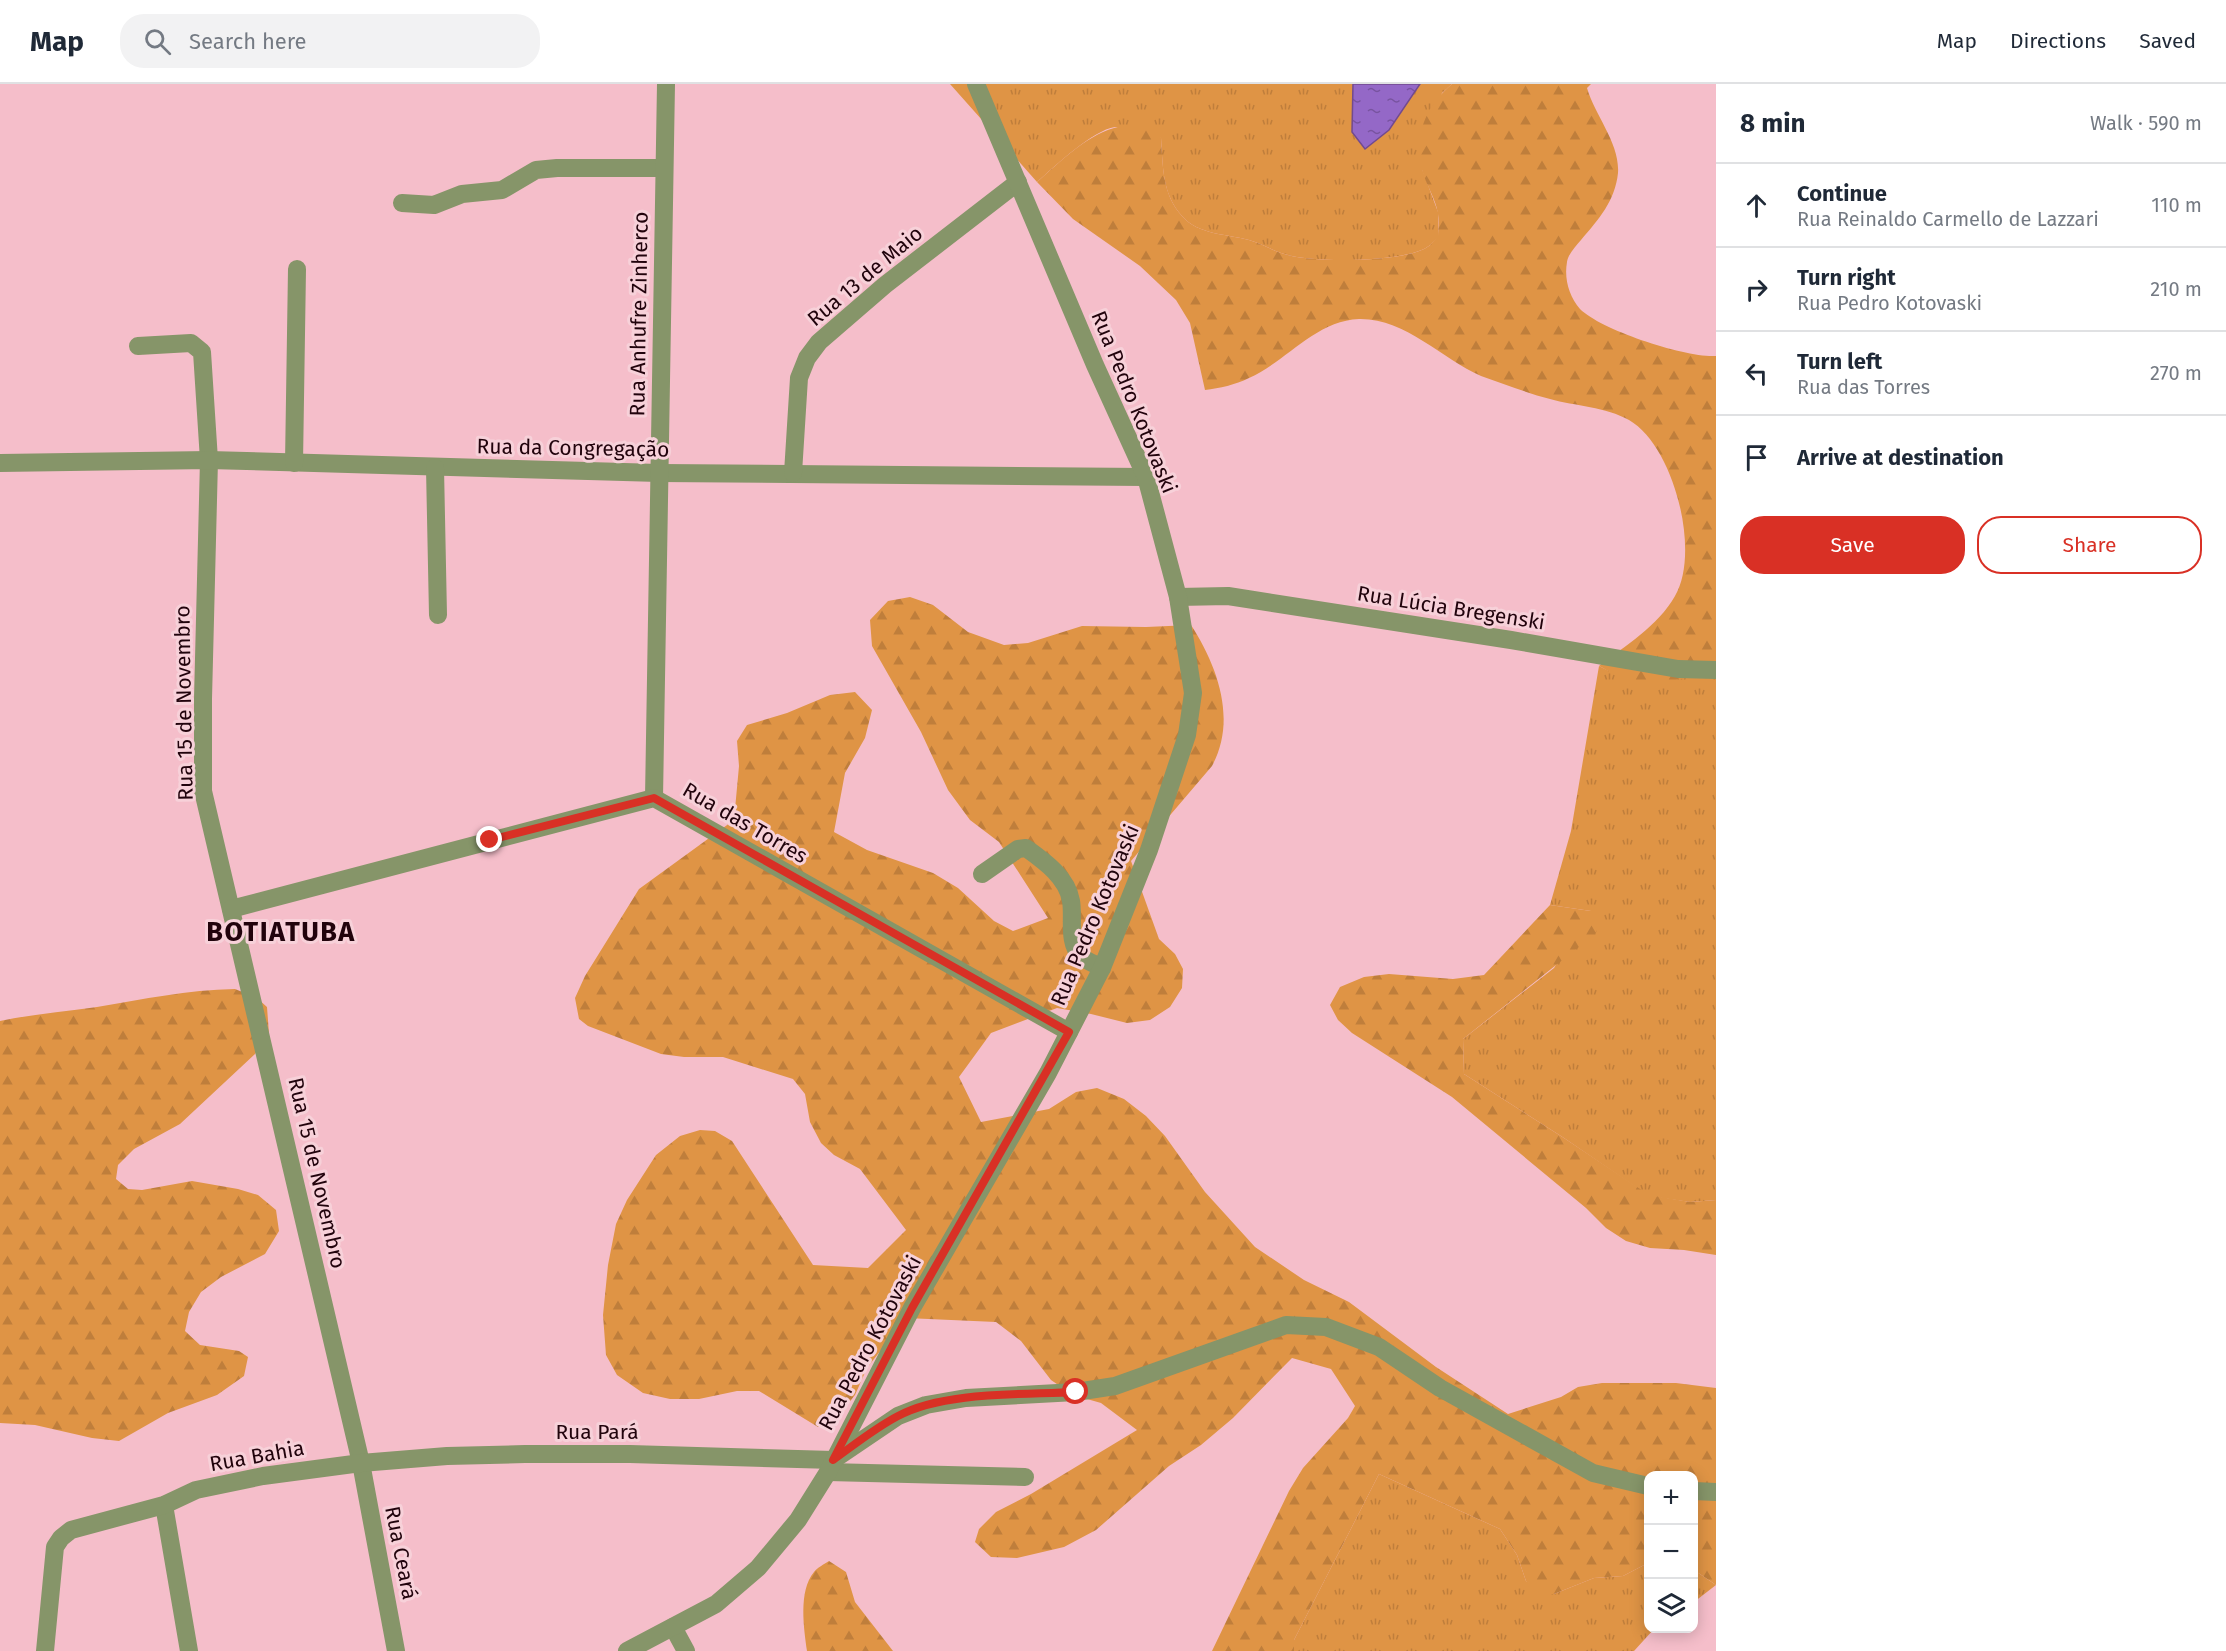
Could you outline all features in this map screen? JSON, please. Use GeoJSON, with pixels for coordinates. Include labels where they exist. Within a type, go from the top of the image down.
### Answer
{"type":"FeatureCollection","features":[{"type":"Feature","properties":{"kind":"street","name":"Rua Anhufre Zinherco"},"geometry":{"type":"LineString","coordinates":[[654,798],[666,84]]}},
{"type":"Feature","properties":{"kind":"street","name":"Rua Pedro Kotovaski"},"geometry":{"type":"LineString","coordinates":[[627,1651],[716,1604],[758,1568],[798,1520],[830,1466],[912,1308],[1069,1032],[1102,968],[1149,850],[1187,735],[1193,693],[1178,597],[1146,477],[1095,365],[976,84]]}},
{"type":"Feature","properties":{"kind":"street"},"geometry":{"type":"LineString","coordinates":[[402,203],[434,205],[462,194],[502,190],[536,170],[664,168]]}},
{"type":"Feature","properties":{"kind":"street","name":"Rua 13 de Maio"},"geometry":{"type":"LineString","coordinates":[[793,473],[799,378],[807,358],[819,342],[885,285],[1018,182]]}},
{"type":"Feature","properties":{"kind":"street"},"geometry":{"type":"LineString","coordinates":[[294,463],[297,269]]}},
{"type":"Feature","properties":{"kind":"street","name":"Rua 15 de Novembro"},"geometry":{"type":"LineString","coordinates":[[138,345],[191,343],[202,352],[209,460],[203,791],[362,1463]]}},
{"type":"Feature","properties":{"kind":"street","name":"Rua da Congregação"},"geometry":{"type":"LineString","coordinates":[[0,464],[209,460],[659,473],[1146,477]]}},
{"type":"Feature","properties":{"kind":"street"},"geometry":{"type":"LineString","coordinates":[[435,468],[438,615]]}},
{"type":"Feature","properties":{"kind":"street","name":"Rua Lúcia Bregenski"},"geometry":{"type":"LineString","coordinates":[[1178,597],[1228,596],[1511,640],[1678,669],[1716,670]]}},
{"type":"Feature","properties":{"kind":"street","name":"Rua das Torres"},"geometry":{"type":"LineString","coordinates":[[231,909],[654,798],[1069,1032]]}},
{"type":"Feature","properties":{"kind":"street"},"geometry":{"type":"LineString","coordinates":[[982,874],[1018,849],[1026,848],[1042,860],[1061,878],[1071,900],[1075,947],[1081,956],[1102,968]]}},
{"type":"Feature","properties":{"kind":"street"},"geometry":{"type":"LineString","coordinates":[[830,1466],[898,1416],[926,1405],[966,1398],[1076,1392],[1115,1386],[1286,1325],[1326,1327],[1379,1347],[1440,1388],[1593,1473],[1644,1485]]}},
{"type":"Feature","properties":{"kind":"street","name":"Rua Pará"},"geometry":{"type":"LineString","coordinates":[[362,1463],[447,1456],[630,1454],[1025,1477]]}},
{"type":"Feature","properties":{"kind":"street","name":"Rua Bahia"},"geometry":{"type":"LineString","coordinates":[[45,1651],[55,1547],[71,1530],[164,1505],[196,1490],[263,1476],[362,1463]]}},
{"type":"Feature","properties":{"kind":"street","name":"Rua Ceará"},"geometry":{"type":"LineString","coordinates":[[362,1463],[396,1651]]}},
{"type":"Feature","properties":{"kind":"street"},"geometry":{"type":"LineString","coordinates":[[1698,1491],[1716,1492]]}},
{"type":"Feature","properties":{"kind":"street"},"geometry":{"type":"LineString","coordinates":[[164,1505],[189,1651]]}},
{"type":"Feature","properties":{"kind":"street"},"geometry":{"type":"LineString","coordinates":[[674,1627],[686,1651]]}},
{"type":"Feature","properties":{"kind":"green space"},"geometry":{"type":"Polygon","coordinates":[[[950,84],[1452,84],[1442,93],[1422,169],[1438,212],[1438,238],[1426,248],[1395,257],[1336,260],[1288,255],[1249,240],[1196,227],[1175,208],[1167,189],[1161,138],[1119,127],[1106,130],[1085,142],[1037,182],[950,84]]]}},
{"type":"Feature","properties":{"kind":"green space"},"geometry":{"type":"Polygon","coordinates":[[[1452,84],[1591,84],[1587,88],[1611,140],[1618,162],[1618,173],[1610,201],[1594,225],[1572,250],[1568,259],[1566,275],[1570,293],[1580,309],[1624,334],[1665,348],[1716,356],[1716,670],[1670,681],[1647,683],[1624,679],[1599,666],[1640,635],[1668,607],[1682,577],[1685,554],[1684,528],[1679,501],[1670,476],[1659,452],[1645,433],[1629,420],[1600,409],[1541,397],[1481,376],[1408,332],[1376,320],[1343,321],[1315,334],[1263,371],[1227,386],[1205,390],[1190,323],[1176,300],[1140,266],[1073,219],[1037,182],[1093,137],[1122,126],[1147,126],[1161,138],[1167,189],[1175,207],[1196,227],[1249,240],[1283,254],[1301,258],[1357,260],[1396,257],[1426,248],[1438,237],[1437,208],[1422,170],[1419,145],[1424,122],[1429,112],[1452,84]]]}},
{"type":"Feature","properties":{"kind":"green space"},"geometry":{"type":"Polygon","coordinates":[[[910,597],[933,605],[968,632],[1004,645],[1028,643],[1082,626],[1191,625],[1209,658],[1221,694],[1223,730],[1212,766],[1131,861],[1159,939],[1175,954],[1183,969],[1182,988],[1170,1007],[1150,1020],[1127,1023],[1057,1008],[991,1033],[959,1077],[981,1122],[1049,1109],[1076,1092],[1097,1088],[1124,1099],[1146,1116],[1165,1136],[1205,1192],[1255,1247],[1304,1280],[1349,1302],[1436,1367],[1508,1414],[1561,1397],[1578,1387],[1602,1383],[1676,1383],[1716,1388],[1716,1585],[1698,1573],[1698,1471],[1644,1471],[1644,1565],[1623,1576],[1594,1578],[1554,1594],[1542,1594],[1526,1581],[1517,1555],[1500,1529],[1379,1474],[1294,1640],[1294,1651],[1212,1651],[1289,1491],[1303,1468],[1348,1418],[1355,1406],[1331,1369],[1292,1358],[1233,1418],[1201,1445],[1169,1466],[1096,1530],[1064,1547],[1017,1558],[991,1557],[975,1542],[979,1529],[996,1512],[1031,1494],[1137,1430],[1101,1403],[1073,1395],[1051,1380],[1021,1341],[996,1322],[906,1318],[867,1368],[855,1395],[840,1414],[818,1427],[759,1391],[737,1391],[699,1399],[670,1399],[643,1393],[617,1375],[606,1355],[603,1315],[608,1265],[616,1224],[627,1200],[656,1155],[680,1136],[700,1130],[715,1131],[732,1141],[813,1265],[868,1268],[906,1230],[860,1169],[834,1155],[821,1143],[810,1122],[805,1094],[793,1079],[723,1057],[684,1057],[661,1054],[588,1026],[579,1019],[575,998],[585,976],[639,889],[734,820],[739,766],[737,741],[747,725],[787,713],[830,695],[855,692],[872,710],[865,738],[845,773],[834,832],[867,850],[933,873],[958,888],[994,921],[1013,931],[1048,918],[999,842],[970,820],[948,790],[921,732],[872,646],[870,620],[888,601],[910,597]]]}},
{"type":"Feature","properties":{"kind":"green space"},"geometry":{"type":"Polygon","coordinates":[[[1599,666],[1623,678],[1716,670],[1716,1200],[1690,1202],[1649,1196],[1464,1074],[1463,1039],[1554,968],[1591,911],[1550,905],[1571,831],[1599,666]]]}},
{"type":"Feature","properties":{"kind":"green space"},"geometry":{"type":"Polygon","coordinates":[[[1550,905],[1591,911],[1600,925],[1594,935],[1463,1039],[1464,1074],[1649,1195],[1690,1202],[1716,1200],[1716,1255],[1650,1248],[1626,1241],[1606,1228],[1586,1208],[1452,1097],[1352,1033],[1338,1020],[1330,1005],[1340,987],[1364,977],[1389,974],[1453,979],[1484,975],[1550,905]]]}},
{"type":"Feature","properties":{"kind":"green space"},"geometry":{"type":"Polygon","coordinates":[[[235,989],[257,998],[267,1007],[269,1034],[255,1054],[180,1124],[134,1149],[118,1165],[116,1179],[128,1189],[142,1190],[192,1181],[238,1189],[258,1195],[276,1210],[279,1231],[265,1254],[221,1277],[201,1292],[189,1312],[185,1331],[200,1345],[239,1351],[248,1357],[244,1376],[217,1395],[168,1413],[119,1441],[92,1438],[35,1425],[0,1423],[0,1021],[183,993],[235,989]]]}},
{"type":"Feature","properties":{"kind":"green space"},"geometry":{"type":"Polygon","coordinates":[[[1379,1474],[1500,1529],[1517,1555],[1526,1581],[1554,1594],[1594,1578],[1623,1576],[1644,1565],[1644,1633],[1650,1633],[1634,1651],[1294,1651],[1294,1640],[1379,1474]]]}},
{"type":"Feature","properties":{"kind":"green space"},"geometry":{"type":"Polygon","coordinates":[[[829,1561],[846,1572],[855,1602],[893,1651],[807,1651],[803,1610],[806,1589],[814,1572],[829,1561]]]}},
{"type":"Feature","properties":{"kind":"green space"},"geometry":{"type":"Polygon","coordinates":[[[1698,1573],[1716,1585],[1698,1599],[1698,1573]]]}},
{"type":"Feature","properties":{"kind":"water"},"geometry":{"type":"Polygon","coordinates":[[[1353,84],[1420,84],[1389,130],[1365,149],[1352,132],[1353,84]]]}},
{"type":"Feature","properties":{"kind":"district","name":"BOTIATUBA"},"geometry":{"type":"Point","coordinates":[281,932]}},
{"type":"Feature","properties":{"kind":"route"},"geometry":{"type":"LineString","coordinates":[[490,840],[654,798],[1069,1032],[912,1308],[833,1460],[898,1416],[926,1405],[966,1398],[1076,1392]]}}]}
